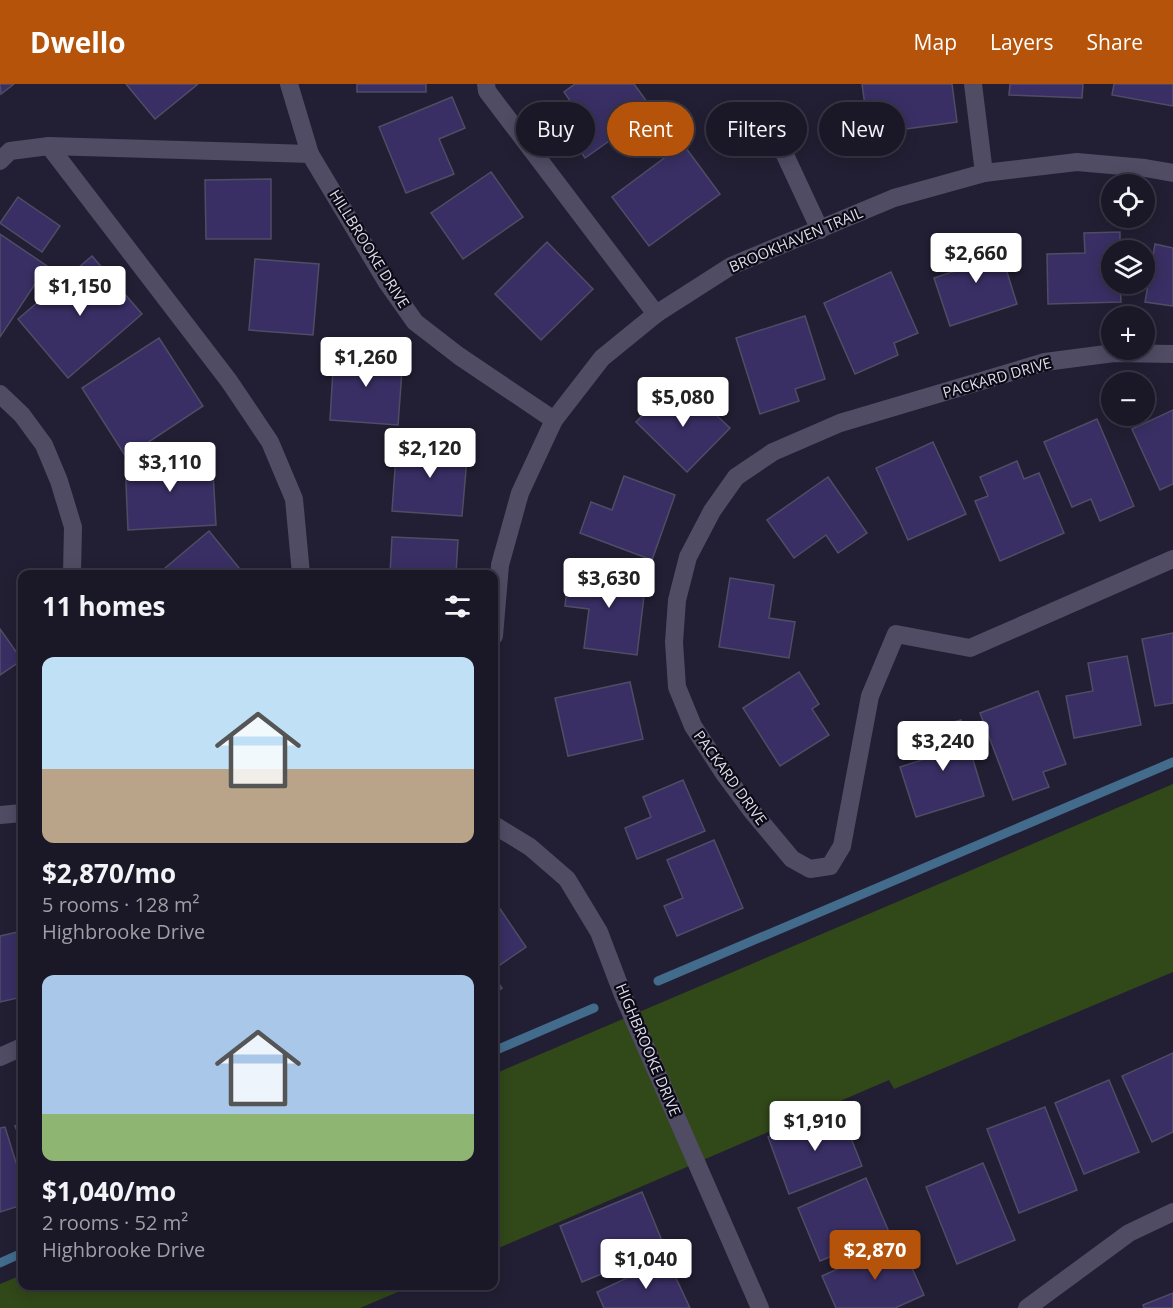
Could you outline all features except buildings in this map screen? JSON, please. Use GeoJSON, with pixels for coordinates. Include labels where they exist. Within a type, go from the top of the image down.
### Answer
{"type":"FeatureCollection","features":[{"type":"Feature","properties":{"kind":"street","name":"HILLBROOKE DRIVE"},"geometry":{"type":"LineString","coordinates":[[288,84],[310,154],[386,281],[415,322],[459,356],[554,420]]}},
{"type":"Feature","properties":{"kind":"street"},"geometry":{"type":"LineString","coordinates":[[486,84],[487,91],[499,108],[656,314]]}},
{"type":"Feature","properties":{"kind":"street"},"geometry":{"type":"LineString","coordinates":[[973,84],[984,173]]}},
{"type":"Feature","properties":{"kind":"street"},"geometry":{"type":"LineString","coordinates":[[0,161],[10,151],[49,146],[310,154]]}},
{"type":"Feature","properties":{"kind":"street"},"geometry":{"type":"LineString","coordinates":[[49,146],[229,381],[270,442],[294,498],[301,570]]}},
{"type":"Feature","properties":{"kind":"street"},"geometry":{"type":"LineString","coordinates":[[786,156],[820,230]]}},
{"type":"Feature","properties":{"kind":"street","name":"BROOKHAVEN TRAIL"},"geometry":{"type":"LineString","coordinates":[[498,589],[500,565],[520,493],[554,420],[602,358],[656,314],[731,266],[894,198],[984,173],[1077,162],[1173,173]]}},
{"type":"Feature","properties":{"kind":"street","name":"PACKARD DRIVE"},"geometry":{"type":"LineString","coordinates":[[1173,354],[1114,353],[1045,362],[840,423],[773,452],[736,477],[712,511],[688,557],[677,600],[674,642],[677,687],[693,726],[731,784],[792,859],[810,869],[830,866],[842,846],[870,696],[896,634],[970,648],[1173,559]]}},
{"type":"Feature","properties":{"kind":"street"},"geometry":{"type":"LineString","coordinates":[[0,394],[22,415],[44,445],[59,481],[73,527],[72,570]]}},
{"type":"Feature","properties":{"kind":"street"},"geometry":{"type":"LineString","coordinates":[[0,815],[18,813]]}},
{"type":"Feature","properties":{"kind":"street","name":"HIGHBROOKE DRIVE"},"geometry":{"type":"LineString","coordinates":[[498,827],[530,847],[567,879],[599,932],[623,995],[760,1308]]}},
{"type":"Feature","properties":{"kind":"street"},"geometry":{"type":"LineString","coordinates":[[0,1057],[18,1049]]}},
{"type":"Feature","properties":{"kind":"street"},"geometry":{"type":"LineString","coordinates":[[1027,1308],[1128,1233],[1173,1212]]}},
{"type":"Feature","properties":{"kind":"green space"},"geometry":{"type":"Polygon","coordinates":[[[1173,784],[1173,972],[894,1089],[889,1080],[498,1248],[498,1072],[1173,784]]]}},
{"type":"Feature","properties":{"kind":"green space"},"geometry":{"type":"Polygon","coordinates":[[[18,1277],[18,1290],[403,1290],[360,1308],[0,1308],[0,1284],[18,1277]]]}},
{"type":"Feature","properties":{"kind":"waterway"},"geometry":{"type":"LineString","coordinates":[[658,981],[1173,762]]}},
{"type":"Feature","properties":{"kind":"waterway"},"geometry":{"type":"LineString","coordinates":[[498,1049],[594,1008]]}},
{"type":"Feature","properties":{"kind":"waterway"},"geometry":{"type":"LineString","coordinates":[[0,1263],[18,1255]]}}]}
